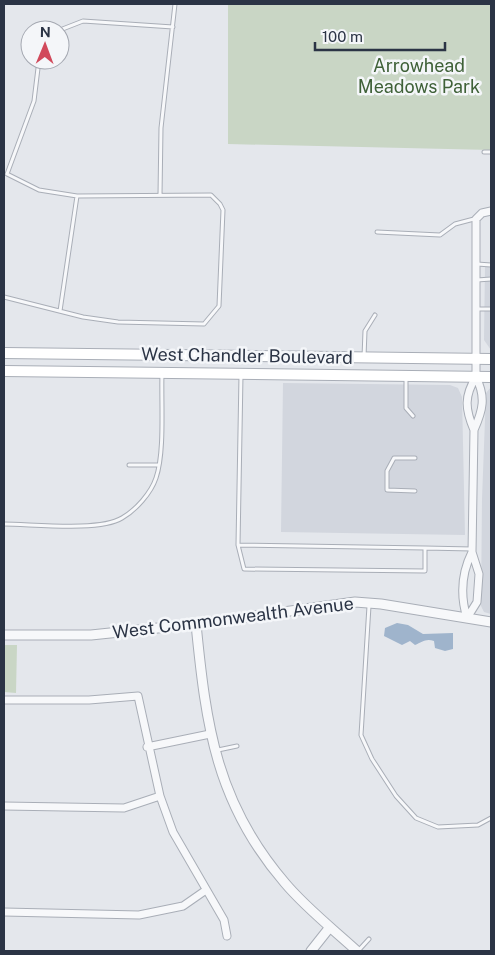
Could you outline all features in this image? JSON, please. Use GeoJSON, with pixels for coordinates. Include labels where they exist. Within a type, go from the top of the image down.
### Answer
{"type":"FeatureCollection","features":[{"type":"Feature","properties":{"kind":"main road","name":"West Chandler Boulevard"},"geometry":{"type":"LineString","coordinates":[[4,353],[364,358],[476,368],[491,377]]}},
{"type":"Feature","properties":{"kind":"main road","name":"West Chandler Boulevard"},"geometry":{"type":"LineString","coordinates":[[4,371],[406,376],[476,368],[491,359]]}},
{"type":"Feature","properties":{"kind":"street"},"geometry":{"type":"LineString","coordinates":[[467,618],[478,602],[479,574],[472,551],[474,430],[481,414],[483,390],[476,368],[476,219],[482,213],[491,211]]}},
{"type":"Feature","properties":{"kind":"street"},"geometry":{"type":"LineString","coordinates":[[474,430],[467,414],[468,390],[476,368]]}},
{"type":"Feature","properties":{"kind":"street"},"geometry":{"type":"LineString","coordinates":[[467,618],[461,599],[465,566],[472,551]]}},
{"type":"Feature","properties":{"kind":"street","name":"West Commonwealth Avenue"},"geometry":{"type":"LineString","coordinates":[[4,635],[91,635],[196,624],[341,603],[369,602],[491,622]]}},
{"type":"Feature","properties":{"kind":"street"},"geometry":{"type":"LineString","coordinates":[[196,624],[210,734],[231,800],[252,839],[286,884],[357,951]]}},
{"type":"Feature","properties":{"kind":"street"},"geometry":{"type":"LineString","coordinates":[[4,700],[89,700],[138,696],[147,747],[160,796],[173,832],[224,920],[227,936]]}},
{"type":"Feature","properties":{"kind":"street"},"geometry":{"type":"LineString","coordinates":[[147,747],[210,734]]}},
{"type":"Feature","properties":{"kind":"street"},"geometry":{"type":"LineString","coordinates":[[4,806],[124,808],[160,796]]}},
{"type":"Feature","properties":{"kind":"street"},"geometry":{"type":"LineString","coordinates":[[4,912],[139,915],[183,906],[206,890]]}},
{"type":"Feature","properties":{"kind":"street"},"geometry":{"type":"LineString","coordinates":[[311,951],[330,927]]}},
{"type":"Feature","properties":{"kind":"lane"},"geometry":{"type":"LineString","coordinates":[[160,195],[161,128],[175,4]]}},
{"type":"Feature","properties":{"kind":"lane"},"geometry":{"type":"LineString","coordinates":[[70,26],[83,21],[173,27]]}},
{"type":"Feature","properties":{"kind":"lane"},"geometry":{"type":"LineString","coordinates":[[4,297],[60,312],[118,322],[204,324],[218,306],[223,210],[211,195],[77,196],[39,190],[7,174],[34,101],[38,70]]}},
{"type":"Feature","properties":{"kind":"lane"},"geometry":{"type":"LineString","coordinates":[[484,152],[491,152]]}},
{"type":"Feature","properties":{"kind":"lane"},"geometry":{"type":"LineString","coordinates":[[60,312],[77,196]]}},
{"type":"Feature","properties":{"kind":"lane"},"geometry":{"type":"LineString","coordinates":[[377,232],[440,235],[455,224],[476,219]]}},
{"type":"Feature","properties":{"kind":"lane"},"geometry":{"type":"LineString","coordinates":[[476,264],[491,265]]}},
{"type":"Feature","properties":{"kind":"lane"},"geometry":{"type":"LineString","coordinates":[[476,280],[491,279]]}},
{"type":"Feature","properties":{"kind":"lane"},"geometry":{"type":"LineString","coordinates":[[476,309],[491,309]]}},
{"type":"Feature","properties":{"kind":"lane"},"geometry":{"type":"LineString","coordinates":[[364,358],[366,331],[375,315]]}},
{"type":"Feature","properties":{"kind":"lane"},"geometry":{"type":"LineString","coordinates":[[4,524],[94,526],[121,519],[143,500],[156,478],[158,465],[162,374]]}},
{"type":"Feature","properties":{"kind":"lane"},"geometry":{"type":"LineString","coordinates":[[241,374],[238,545],[244,569],[425,572],[425,548]]}},
{"type":"Feature","properties":{"kind":"lane"},"geometry":{"type":"LineString","coordinates":[[406,376],[406,408],[413,416]]}},
{"type":"Feature","properties":{"kind":"lane"},"geometry":{"type":"LineString","coordinates":[[414,491],[387,490],[386,471],[394,458],[415,458]]}},
{"type":"Feature","properties":{"kind":"lane"},"geometry":{"type":"LineString","coordinates":[[129,465],[158,465]]}},
{"type":"Feature","properties":{"kind":"lane"},"geometry":{"type":"LineString","coordinates":[[238,545],[425,548],[472,551]]}},
{"type":"Feature","properties":{"kind":"lane"},"geometry":{"type":"LineString","coordinates":[[369,602],[361,731],[372,759],[396,796],[416,818],[438,827],[478,826],[491,818]]}},
{"type":"Feature","properties":{"kind":"lane"},"geometry":{"type":"LineString","coordinates":[[214,751],[237,746]]}},
{"type":"Feature","properties":{"kind":"lane"},"geometry":{"type":"LineString","coordinates":[[357,951],[369,939]]}},
{"type":"Feature","properties":{"kind":"shaded area"},"geometry":{"type":"Polygon","coordinates":[[[485,266],[491,267],[491,350],[484,340],[485,266]]]}},
{"type":"Feature","properties":{"kind":"shaded area"},"geometry":{"type":"Polygon","coordinates":[[[283,383],[450,385],[458,388],[462,397],[465,535],[281,532],[283,383]]]}},
{"type":"Feature","properties":{"kind":"shaded area"},"geometry":{"type":"Polygon","coordinates":[[[491,387],[491,614],[484,612],[481,606],[482,499],[486,393],[491,387]]]}},
{"type":"Feature","properties":{"kind":"green space","name":"Arrowhead Meadows Park"},"geometry":{"type":"Polygon","coordinates":[[[228,4],[491,4],[491,150],[228,144],[228,4]]]}},
{"type":"Feature","properties":{"kind":"green space"},"geometry":{"type":"Polygon","coordinates":[[[4,645],[17,645],[16,693],[4,692],[4,645]]]}},
{"type":"Feature","properties":{"kind":"water"},"geometry":{"type":"Polygon","coordinates":[[[397,623],[408,625],[423,634],[453,633],[453,649],[445,651],[435,648],[434,641],[429,640],[415,645],[410,641],[402,645],[384,636],[385,628],[397,623]]]}}]}
